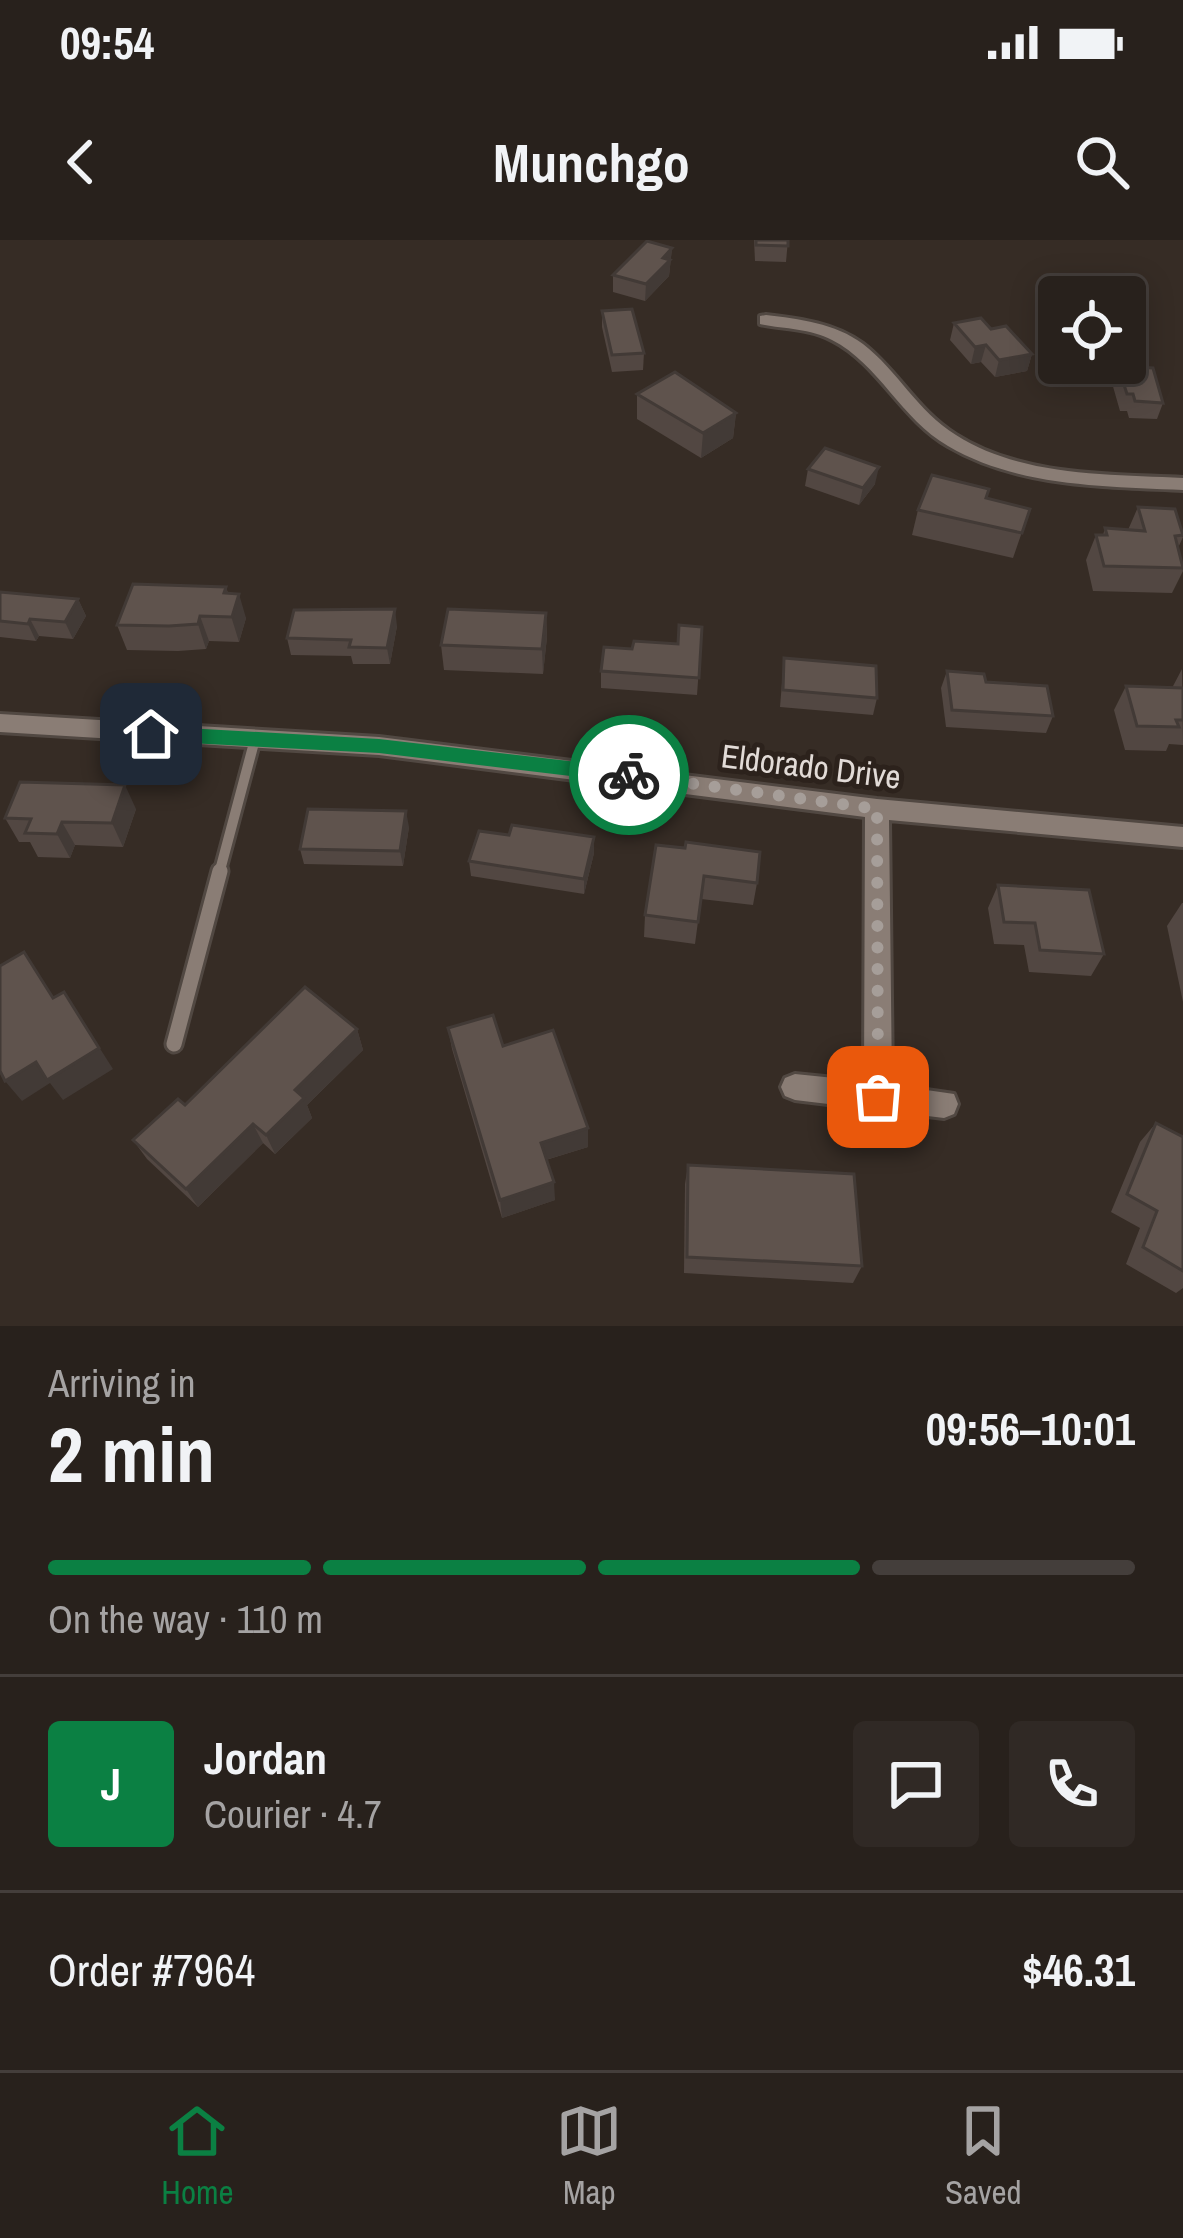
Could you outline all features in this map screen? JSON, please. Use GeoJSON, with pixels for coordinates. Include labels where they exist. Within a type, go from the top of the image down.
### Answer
{"type":"FeatureCollection","features":[{"type":"Feature","properties":{"kind":"street"},"geometry":{"type":"LineString","coordinates":[[766,320],[811,323],[859,344],[923,421],[978,454],[1062,474],[1183,484]]}},
{"type":"Feature","properties":{"kind":"street","name":"Eldorado Drive"},"geometry":{"type":"LineString","coordinates":[[0,723],[500,758],[877,809],[1183,838]]}},
{"type":"Feature","properties":{"kind":"street"},"geometry":{"type":"LineString","coordinates":[[877,809],[878,1097]]}},
{"type":"Feature","properties":{"kind":"street"},"geometry":{"type":"LineString","coordinates":[[795,1087],[944,1104]]}},
{"type":"Feature","properties":{"kind":"lane"},"geometry":{"type":"LineString","coordinates":[[174,1044],[255,739]]}},
{"type":"Feature","properties":{"kind":"building"},"geometry":{"type":"Polygon","coordinates":[[[756,240],[788,240],[788,246],[756,245],[756,240]]]}},
{"type":"Feature","properties":{"kind":"building"},"geometry":{"type":"Polygon","coordinates":[[[647,241],[672,248],[663,258],[670,260],[646,284],[613,275],[647,241]]]}},
{"type":"Feature","properties":{"kind":"building"},"geometry":{"type":"Polygon","coordinates":[[[632,309],[644,353],[612,355],[602,311],[632,309]]]}},
{"type":"Feature","properties":{"kind":"building"},"geometry":{"type":"Polygon","coordinates":[[[981,318],[991,329],[1006,326],[1032,354],[999,360],[986,345],[975,347],[954,323],[981,318]]]}},
{"type":"Feature","properties":{"kind":"building"},"geometry":{"type":"Polygon","coordinates":[[[1146,368],[1153,368],[1163,403],[1135,401],[1133,394],[1127,394],[1124,384],[1146,384],[1146,368]]]}},
{"type":"Feature","properties":{"kind":"building"},"geometry":{"type":"Polygon","coordinates":[[[675,372],[736,413],[703,433],[637,394],[675,372]]]}},
{"type":"Feature","properties":{"kind":"building"},"geometry":{"type":"Polygon","coordinates":[[[825,448],[879,467],[863,488],[808,469],[825,448]]]}},
{"type":"Feature","properties":{"kind":"building"},"geometry":{"type":"Polygon","coordinates":[[[932,475],[989,489],[986,498],[1030,509],[1022,533],[918,510],[932,475]]]}},
{"type":"Feature","properties":{"kind":"building"},"geometry":{"type":"Polygon","coordinates":[[[1138,507],[1175,509],[1183,535],[1175,536],[1183,568],[1104,566],[1096,535],[1107,535],[1105,528],[1145,531],[1138,507]]]}},
{"type":"Feature","properties":{"kind":"building"},"geometry":{"type":"Polygon","coordinates":[[[133,584],[226,587],[224,593],[239,594],[232,617],[200,616],[198,624],[117,625],[133,584]]]}},
{"type":"Feature","properties":{"kind":"building"},"geometry":{"type":"Polygon","coordinates":[[[0,592],[78,599],[65,622],[30,619],[28,624],[0,621],[0,592]]]}},
{"type":"Feature","properties":{"kind":"building"},"geometry":{"type":"Polygon","coordinates":[[[395,609],[387,648],[349,647],[351,640],[287,638],[294,610],[395,609]]]}},
{"type":"Feature","properties":{"kind":"building"},"geometry":{"type":"Polygon","coordinates":[[[448,609],[546,613],[542,649],[441,645],[448,609]]]}},
{"type":"Feature","properties":{"kind":"building"},"geometry":{"type":"Polygon","coordinates":[[[679,625],[702,627],[699,678],[601,671],[604,647],[632,649],[634,641],[678,644],[679,625]]]}},
{"type":"Feature","properties":{"kind":"building"},"geometry":{"type":"Polygon","coordinates":[[[784,658],[876,666],[877,698],[783,690],[784,658]]]}},
{"type":"Feature","properties":{"kind":"building"},"geometry":{"type":"Polygon","coordinates":[[[947,671],[984,674],[986,682],[1047,686],[1053,716],[952,710],[947,671]]]}},
{"type":"Feature","properties":{"kind":"building"},"geometry":{"type":"Polygon","coordinates":[[[1126,686],[1183,688],[1183,720],[1176,720],[1179,727],[1137,726],[1126,686]]]}},
{"type":"Feature","properties":{"kind":"building"},"geometry":{"type":"Polygon","coordinates":[[[20,782],[125,785],[112,823],[62,822],[57,834],[25,833],[31,819],[5,818],[20,782]]]}},
{"type":"Feature","properties":{"kind":"building"},"geometry":{"type":"Polygon","coordinates":[[[308,809],[406,811],[400,851],[300,849],[308,809]]]}},
{"type":"Feature","properties":{"kind":"building"},"geometry":{"type":"Polygon","coordinates":[[[512,825],[594,837],[584,879],[469,861],[479,831],[509,835],[512,825]]]}},
{"type":"Feature","properties":{"kind":"building"},"geometry":{"type":"Polygon","coordinates":[[[686,842],[760,852],[757,883],[704,876],[698,922],[645,915],[656,845],[685,848],[686,842]]]}},
{"type":"Feature","properties":{"kind":"building"},"geometry":{"type":"Polygon","coordinates":[[[998,885],[1089,890],[1104,954],[1040,950],[1035,923],[1004,922],[998,885]]]}},
{"type":"Feature","properties":{"kind":"building"},"geometry":{"type":"Polygon","coordinates":[[[24,952],[53,998],[64,992],[99,1048],[47,1080],[36,1062],[5,1081],[0,1071],[0,966],[24,952]]]}},
{"type":"Feature","properties":{"kind":"building"},"geometry":{"type":"Polygon","coordinates":[[[305,987],[357,1029],[295,1090],[304,1098],[266,1135],[253,1124],[186,1189],[133,1140],[178,1099],[185,1105],[305,987]]]}},
{"type":"Feature","properties":{"kind":"building"},"geometry":{"type":"Polygon","coordinates":[[[493,1015],[503,1046],[553,1030],[588,1128],[541,1143],[554,1182],[500,1200],[448,1028],[493,1015]]]}},
{"type":"Feature","properties":{"kind":"building"},"geometry":{"type":"Polygon","coordinates":[[[1156,1123],[1183,1137],[1183,1271],[1143,1247],[1157,1211],[1127,1194],[1156,1123]]]}},
{"type":"Feature","properties":{"kind":"building"},"geometry":{"type":"Polygon","coordinates":[[[688,1165],[854,1174],[862,1266],[687,1257],[688,1165]]]}},
{"type":"Feature","properties":{"kind":"way so far"},"geometry":{"type":"LineString","coordinates":[[629,775],[877,809],[878,1097]]}},
{"type":"Feature","properties":{"kind":"route"},"geometry":{"type":"LineString","coordinates":[[151,734],[379,746],[629,775]]}}]}
